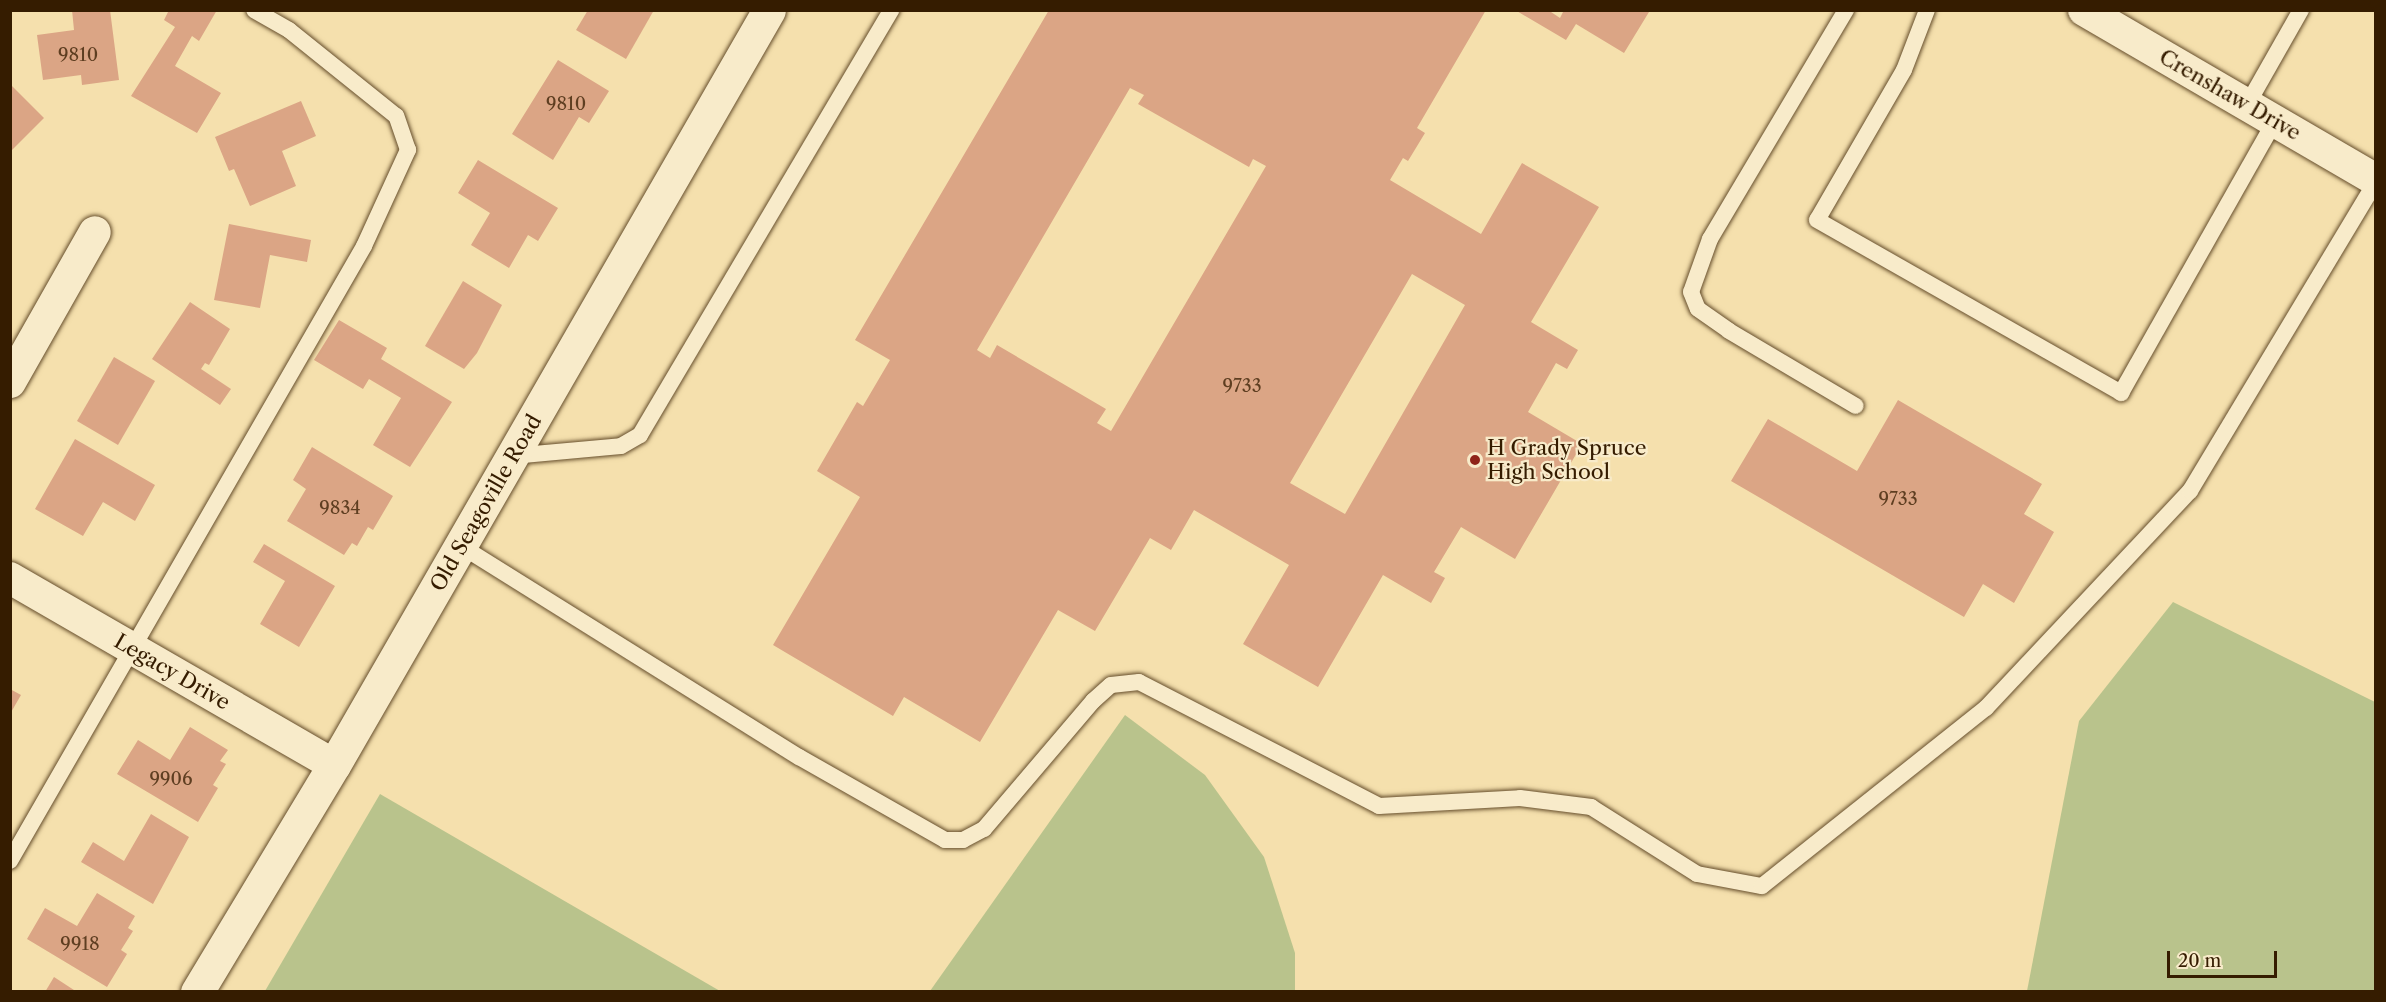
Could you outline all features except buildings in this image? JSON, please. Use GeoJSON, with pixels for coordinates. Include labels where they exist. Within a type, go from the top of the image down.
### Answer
{"type":"FeatureCollection","features":[{"type":"Feature","properties":{"kind":"street","name":"Old Seagoville Road"},"geometry":{"type":"LineString","coordinates":[[197,992],[334,765],[769,10]]}},
{"type":"Feature","properties":{"kind":"street","name":"Crenshaw Drive"},"geometry":{"type":"LineString","coordinates":[[2084,10],[2376,180]]}},
{"type":"Feature","properties":{"kind":"street"},"geometry":{"type":"LineString","coordinates":[[10,382],[95,232]]}},
{"type":"Feature","properties":{"kind":"street","name":"Legacy Drive"},"geometry":{"type":"LineString","coordinates":[[10,578],[334,765]]}},
{"type":"Feature","properties":{"kind":"lane"},"geometry":{"type":"LineString","coordinates":[[10,861],[134,650],[364,246],[408,150],[396,116],[289,30],[254,10]]}},
{"type":"Feature","properties":{"kind":"lane"},"geometry":{"type":"LineString","coordinates":[[512,456],[621,446],[640,435],[891,10]]}},
{"type":"Feature","properties":{"kind":"lane"},"geometry":{"type":"LineString","coordinates":[[1846,10],[1710,239],[1691,292],[1698,309],[1729,331],[1857,406]]}},
{"type":"Feature","properties":{"kind":"lane"},"geometry":{"type":"LineString","coordinates":[[1927,10],[1904,70],[1817,220],[2121,393],[2276,121]]}},
{"type":"Feature","properties":{"kind":"lane"},"geometry":{"type":"LineString","coordinates":[[2247,105],[2301,10]]}},
{"type":"Feature","properties":{"kind":"lane"},"geometry":{"type":"LineString","coordinates":[[461,546],[799,757],[945,840],[963,840],[984,829],[1093,701],[1111,685],[1139,682],[1379,806],[1520,798],[1591,807],[1697,874],[1762,885],[1986,708],[2190,491],[2376,180]]}},
{"type":"Feature","properties":{"kind":"green space"},"geometry":{"type":"Polygon","coordinates":[[[2173,602],[2375,702],[2375,991],[2027,991],[2079,721],[2173,602]]]}},
{"type":"Feature","properties":{"kind":"green space"},"geometry":{"type":"Polygon","coordinates":[[[1125,715],[1205,775],[1264,857],[1295,953],[1295,991],[930,991],[1125,715]]]}},
{"type":"Feature","properties":{"kind":"green space"},"geometry":{"type":"Polygon","coordinates":[[[380,794],[720,991],[265,991],[380,794]]]}},
{"type":"Feature","properties":{"kind":"place","name":"H Grady Spruce High School"},"geometry":{"type":"Point","coordinates":[1475,460]}}]}
